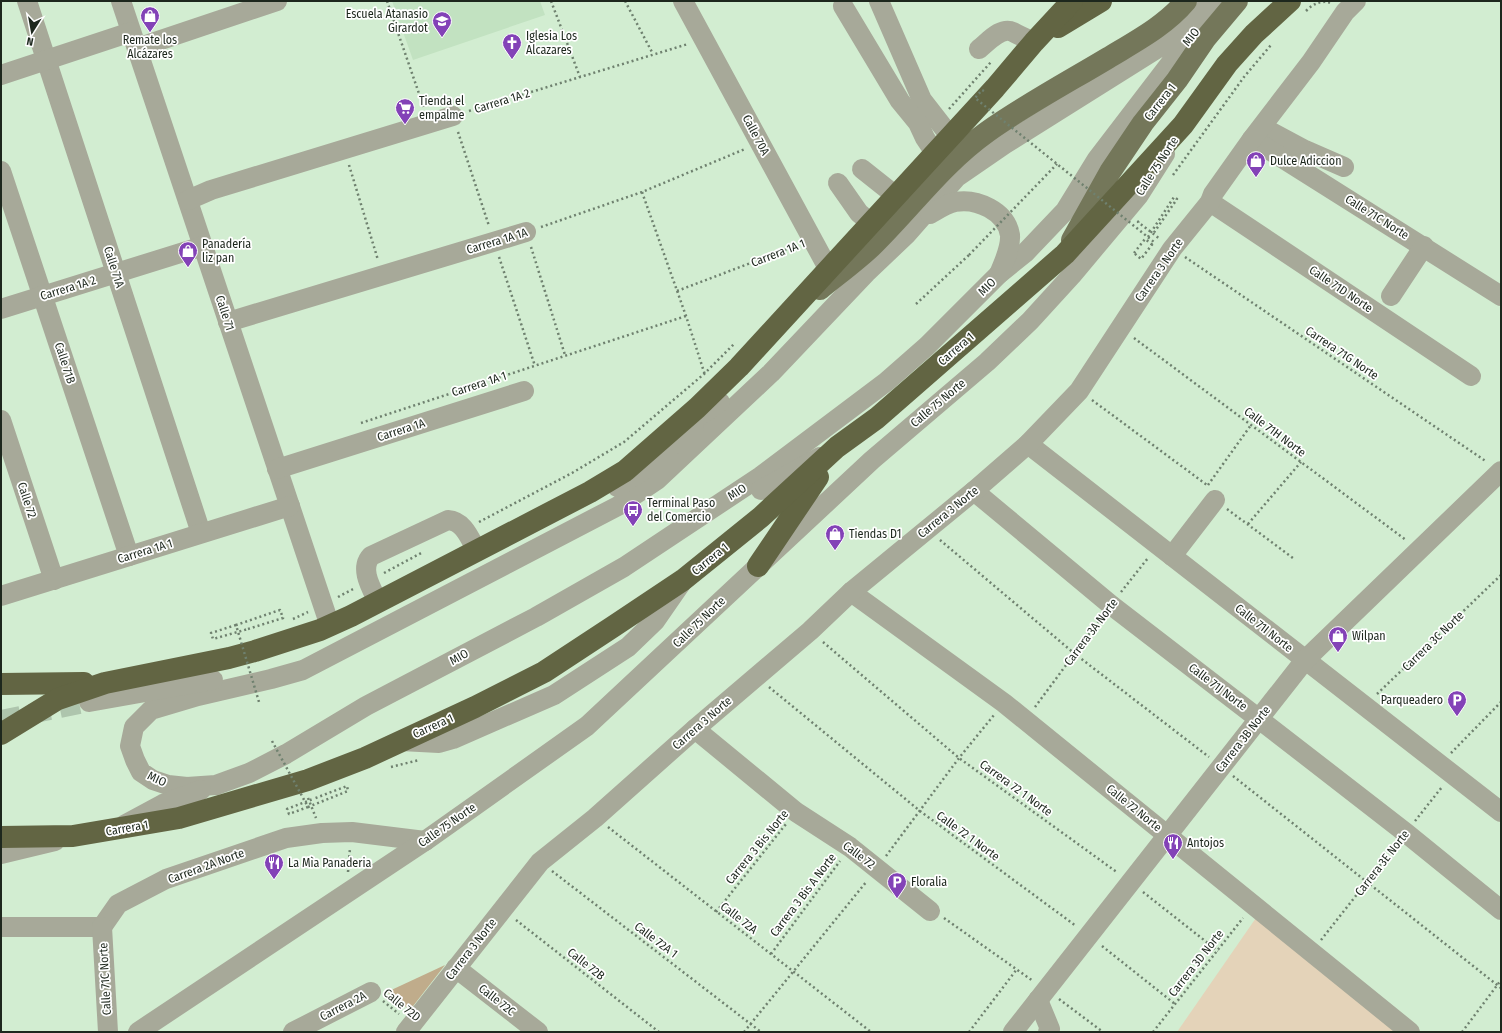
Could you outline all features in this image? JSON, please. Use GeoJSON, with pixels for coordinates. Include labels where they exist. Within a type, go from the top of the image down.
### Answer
{"type":"FeatureCollection","features":[{"type":"Feature","properties":{"kind":"highway"},"geometry":{"type":"LineString","coordinates":[[781,323],[935,153],[944,129],[995,88],[1034,42],[1072,1]]}},
{"type":"Feature","properties":{"kind":"highway"},"geometry":{"type":"LineString","coordinates":[[1034,42],[1101,1]]}},
{"type":"Feature","properties":{"kind":"highway"},"geometry":{"type":"LineString","coordinates":[[1270,32],[1285,1]]}},
{"type":"Feature","properties":{"kind":"highway"},"geometry":{"type":"LineString","coordinates":[[1065,254],[1183,125],[1227,64],[1254,34],[1270,32],[1296,8]]}},
{"type":"Feature","properties":{"kind":"highway","name":"Carrera 1"},"geometry":{"type":"LineString","coordinates":[[1,837],[73,836],[114,830],[179,818],[287,787],[365,758],[476,707],[544,672],[683,580],[761,517],[837,447],[877,418],[1065,254]]}},
{"type":"Feature","properties":{"kind":"highway","name":"Carrera 1"},"geometry":{"type":"LineString","coordinates":[[1,734],[58,698],[105,683],[229,658],[278,644],[381,609],[435,573],[590,492],[625,471],[660,441],[781,323]]}},
{"type":"Feature","properties":{"kind":"highway"},"geometry":{"type":"LineString","coordinates":[[758,566],[837,447]]}},
{"type":"Feature","properties":{"kind":"highway"},"geometry":{"type":"LineString","coordinates":[[1,684],[105,683]]}},
{"type":"Feature","properties":{"kind":"main road","name":"Carrera 1"},"geometry":{"type":"LineString","coordinates":[[781,323],[870,247],[928,184],[958,155],[987,132],[1026,107],[1146,36],[1189,21],[1237,1]]}},
{"type":"Feature","properties":{"kind":"main road","name":"Carrera 1"},"geometry":{"type":"LineString","coordinates":[[1065,254],[1110,172],[1143,123],[1177,80],[1189,21]]}},
{"type":"Feature","properties":{"kind":"street","name":"Calle 71A"},"geometry":{"type":"LineString","coordinates":[[27,1],[201,533]]}},
{"type":"Feature","properties":{"kind":"street","name":"Calle 71"},"geometry":{"type":"LineString","coordinates":[[121,1],[330,626]]}},
{"type":"Feature","properties":{"kind":"street"},"geometry":{"type":"LineString","coordinates":[[1,75],[46,60],[134,40],[277,1]]}},
{"type":"Feature","properties":{"kind":"street","name":"Calle 70A"},"geometry":{"type":"LineString","coordinates":[[683,1],[828,270]]}},
{"type":"Feature","properties":{"kind":"street"},"geometry":{"type":"LineString","coordinates":[[879,1],[922,100],[944,129]]}},
{"type":"Feature","properties":{"kind":"street","name":"MIO"},"geometry":{"type":"LineString","coordinates":[[1202,1],[1189,21],[1097,159],[1065,211],[1025,253],[999,274],[926,346],[886,382],[761,476],[624,567],[536,617],[366,706],[286,754],[249,773],[216,785],[187,787],[168,785],[153,780],[141,772],[130,746],[134,727],[150,710],[198,696],[272,680],[303,670],[618,506],[657,480],[766,379],[907,234],[957,177],[1005,144],[1158,48],[1189,21],[1220,1]]}},
{"type":"Feature","properties":{"kind":"street"},"geometry":{"type":"LineString","coordinates":[[843,6],[900,101],[918,123],[925,138],[935,153]]}},
{"type":"Feature","properties":{"kind":"street","name":"Carrera 3 Norte"},"geometry":{"type":"LineString","coordinates":[[409,1028],[540,862],[595,818],[755,676],[810,630],[851,592],[974,491],[1028,444],[1079,391],[1120,328],[1163,248],[1210,202],[1213,194],[1311,62],[1350,6]]}},
{"type":"Feature","properties":{"kind":"street"},"geometry":{"type":"LineString","coordinates":[[986,55],[1000,32],[1013,32],[1016,35],[1034,42]]}},
{"type":"Feature","properties":{"kind":"street"},"geometry":{"type":"LineString","coordinates":[[188,200],[212,190],[453,116]]}},
{"type":"Feature","properties":{"kind":"street","name":"Calle 75 Norte"},"geometry":{"type":"LineString","coordinates":[[138,1032],[425,841],[587,726],[872,460],[987,362],[1030,321],[1072,275],[1139,195],[1183,125]]}},
{"type":"Feature","properties":{"kind":"street"},"geometry":{"type":"LineString","coordinates":[[1257,133],[1305,150],[1344,167]]}},
{"type":"Feature","properties":{"kind":"street","name":"Calle 71C Norte"},"geometry":{"type":"LineString","coordinates":[[1257,133],[1501,296]]}},
{"type":"Feature","properties":{"kind":"street"},"geometry":{"type":"LineString","coordinates":[[862,169],[896,196]]}},
{"type":"Feature","properties":{"kind":"street","name":"Calle 71B"},"geometry":{"type":"LineString","coordinates":[[1,171],[129,556]]}},
{"type":"Feature","properties":{"kind":"street"},"geometry":{"type":"LineString","coordinates":[[838,183],[860,213],[871,222]]}},
{"type":"Feature","properties":{"kind":"street"},"geometry":{"type":"LineString","coordinates":[[921,219],[954,202],[967,201],[982,204],[994,210],[1005,222],[1010,235],[1009,246],[999,274]]}},
{"type":"Feature","properties":{"kind":"street","name":"Calle 71D Norte"},"geometry":{"type":"LineString","coordinates":[[1210,202],[1471,376]]}},
{"type":"Feature","properties":{"kind":"street","name":"Carrera 1A 1A"},"geometry":{"type":"LineString","coordinates":[[228,322],[526,232]]}},
{"type":"Feature","properties":{"kind":"street","name":"Carrera 1A 2"},"geometry":{"type":"LineString","coordinates":[[1,309],[203,246]]}},
{"type":"Feature","properties":{"kind":"street"},"geometry":{"type":"LineString","coordinates":[[1391,296],[1424,246]]}},
{"type":"Feature","properties":{"kind":"street"},"geometry":{"type":"LineString","coordinates":[[89,702],[269,670],[346,639],[381,609],[424,593],[610,492],[644,470],[677,443],[712,390],[809,317],[831,297],[889,251]]}},
{"type":"Feature","properties":{"kind":"street","name":"Carrera 1A"},"geometry":{"type":"LineString","coordinates":[[277,469],[524,391]]}},
{"type":"Feature","properties":{"kind":"street","name":"Calle 72"},"geometry":{"type":"LineString","coordinates":[[1,420],[54,580]]}},
{"type":"Feature","properties":{"kind":"street","name":"Calle 71I Norte"},"geometry":{"type":"LineString","coordinates":[[1028,444],[1446,769],[1498,804]]}},
{"type":"Feature","properties":{"kind":"street"},"geometry":{"type":"LineString","coordinates":[[624,567],[657,554],[708,526],[765,487],[837,447]]}},
{"type":"Feature","properties":{"kind":"street","name":"Carrera 3B Norte"},"geometry":{"type":"LineString","coordinates":[[1013,1032],[1306,660],[1501,471]]}},
{"type":"Feature","properties":{"kind":"street","name":"Calle 71J Norte"},"geometry":{"type":"LineString","coordinates":[[974,491],[1111,606],[1406,833],[1501,910]]}},
{"type":"Feature","properties":{"kind":"street"},"geometry":{"type":"LineString","coordinates":[[1165,551],[1211,493]]}},
{"type":"Feature","properties":{"kind":"street","name":"Carrera 1A 1"},"geometry":{"type":"LineString","coordinates":[[1,596],[290,506]]}},
{"type":"Feature","properties":{"kind":"street"},"geometry":{"type":"LineString","coordinates":[[381,609],[369,581],[366,567],[367,561],[371,556],[448,520],[454,521],[465,530],[477,551]]}},
{"type":"Feature","properties":{"kind":"street","name":"Calle 72 Norte"},"geometry":{"type":"LineString","coordinates":[[851,592],[1004,703],[1410,1032]]}},
{"type":"Feature","properties":{"kind":"street","name":"Calle 72"},"geometry":{"type":"LineString","coordinates":[[695,729],[796,812],[850,847],[930,911]]}},
{"type":"Feature","properties":{"kind":"street"},"geometry":{"type":"LineString","coordinates":[[114,830],[163,804],[216,785]]}},
{"type":"Feature","properties":{"kind":"street","name":"Carrera 2A Norte"},"geometry":{"type":"LineString","coordinates":[[102,927],[118,904],[166,880],[286,838],[322,833],[352,832],[425,841]]}},
{"type":"Feature","properties":{"kind":"street"},"geometry":{"type":"LineString","coordinates":[[1,854],[73,836]]}},
{"type":"Feature","properties":{"kind":"street"},"geometry":{"type":"LineString","coordinates":[[1,927],[102,927]]}},
{"type":"Feature","properties":{"kind":"street","name":"Calle 71C Norte"},"geometry":{"type":"LineString","coordinates":[[102,927],[108,1032]]}},
{"type":"Feature","properties":{"kind":"street","name":"Calle 72C"},"geometry":{"type":"LineString","coordinates":[[456,968],[538,1032]]}},
{"type":"Feature","properties":{"kind":"street","name":"Carrera 2A"},"geometry":{"type":"LineString","coordinates":[[293,1032],[371,992]]}},
{"type":"Feature","properties":{"kind":"street"},"geometry":{"type":"LineString","coordinates":[[1042,995],[1050,1029],[1048,1032]]}},
{"type":"Feature","properties":{"kind":"path"},"geometry":{"type":"LineString","coordinates":[[387,1],[429,123]]}},
{"type":"Feature","properties":{"kind":"path"},"geometry":{"type":"LineString","coordinates":[[552,1],[580,77]]}},
{"type":"Feature","properties":{"kind":"path"},"geometry":{"type":"LineString","coordinates":[[624,1],[653,54]]}},
{"type":"Feature","properties":{"kind":"path"},"geometry":{"type":"LineString","coordinates":[[1296,8],[1312,5],[1321,1],[1350,6]]}},
{"type":"Feature","properties":{"kind":"path"},"geometry":{"type":"LineString","coordinates":[[1171,178],[1244,77],[1270,32]]}},
{"type":"Feature","properties":{"kind":"path","name":"Carrera 1A 2"},"geometry":{"type":"LineString","coordinates":[[453,116],[703,39]]}},
{"type":"Feature","properties":{"kind":"path"},"geometry":{"type":"LineString","coordinates":[[944,129],[986,55]]}},
{"type":"Feature","properties":{"kind":"path"},"geometry":{"type":"LineString","coordinates":[[984,91],[982,90],[975,98],[1154,242],[1141,259],[1134,253],[1145,239],[1163,248]]}},
{"type":"Feature","properties":{"kind":"path"},"geometry":{"type":"LineString","coordinates":[[453,116],[535,366]]}},
{"type":"Feature","properties":{"kind":"path","name":"Carrera 1A 1A"},"geometry":{"type":"LineString","coordinates":[[526,232],[642,192],[760,143]]}},
{"type":"Feature","properties":{"kind":"path"},"geometry":{"type":"LineString","coordinates":[[345,149],[383,276]]}},
{"type":"Feature","properties":{"kind":"path"},"geometry":{"type":"LineString","coordinates":[[916,304],[969,254],[1057,164]]}},
{"type":"Feature","properties":{"kind":"path"},"geometry":{"type":"LineString","coordinates":[[642,192],[712,390]]}},
{"type":"Feature","properties":{"kind":"path"},"geometry":{"type":"LineString","coordinates":[[1148,237],[1174,197],[1177,199],[1153,234]]}},
{"type":"Feature","properties":{"kind":"path","name":"Carrera 71G Norte"},"geometry":{"type":"LineString","coordinates":[[1143,216],[1138,222],[1153,234],[1163,248],[1501,471]]}},
{"type":"Feature","properties":{"kind":"path"},"geometry":{"type":"LineString","coordinates":[[526,232],[565,355]]}},
{"type":"Feature","properties":{"kind":"path","name":"Carrera 1A 1"},"geometry":{"type":"LineString","coordinates":[[677,291],[812,240]]}},
{"type":"Feature","properties":{"kind":"path","name":"Carrera 1A 1"},"geometry":{"type":"LineString","coordinates":[[354,425],[686,316]]}},
{"type":"Feature","properties":{"kind":"path","name":"Calle 71H Norte"},"geometry":{"type":"LineString","coordinates":[[1120,328],[1419,550]]}},
{"type":"Feature","properties":{"kind":"path"},"geometry":{"type":"LineString","coordinates":[[465,530],[572,472],[712,390],[738,340]]}},
{"type":"Feature","properties":{"kind":"path"},"geometry":{"type":"LineString","coordinates":[[1079,391],[1211,493],[1248,525],[1293,558]]}},
{"type":"Feature","properties":{"kind":"path"},"geometry":{"type":"LineString","coordinates":[[1211,493],[1251,425]]}},
{"type":"Feature","properties":{"kind":"path"},"geometry":{"type":"LineString","coordinates":[[1248,525],[1301,462]]}},
{"type":"Feature","properties":{"kind":"path","name":"Carrera 3A Norte"},"geometry":{"type":"LineString","coordinates":[[1025,720],[1111,606],[1165,551]]}},
{"type":"Feature","properties":{"kind":"path"},"geometry":{"type":"LineString","coordinates":[[287,621],[323,605],[424,552]]}},
{"type":"Feature","properties":{"kind":"path","name":"Carrera 3C Norte"},"geometry":{"type":"LineString","coordinates":[[1365,706],[1501,575]]}},
{"type":"Feature","properties":{"kind":"path"},"geometry":{"type":"LineString","coordinates":[[280,610],[283,618],[213,639],[212,633],[236,625],[280,610]]}},
{"type":"Feature","properties":{"kind":"path"},"geometry":{"type":"LineString","coordinates":[[236,625],[259,702]]}},
{"type":"Feature","properties":{"kind":"path","name":"Carrera 72 1 Norte"},"geometry":{"type":"LineString","coordinates":[[810,630],[959,758],[1130,882],[1218,951]]}},
{"type":"Feature","properties":{"kind":"path"},"geometry":{"type":"LineString","coordinates":[[235,638],[242,636],[241,631]]}},
{"type":"Feature","properties":{"kind":"path"},"geometry":{"type":"LineString","coordinates":[[213,643],[220,641]]}},
{"type":"Feature","properties":{"kind":"path","name":"Calle 72 1 Norte"},"geometry":{"type":"LineString","coordinates":[[755,676],[920,811],[1089,936],[1175,1004]]}},
{"type":"Feature","properties":{"kind":"path"},"geometry":{"type":"LineString","coordinates":[[1446,769],[1501,702]]}},
{"type":"Feature","properties":{"kind":"path"},"geometry":{"type":"LineString","coordinates":[[272,742],[308,807]]}},
{"type":"Feature","properties":{"kind":"path"},"geometry":{"type":"LineString","coordinates":[[384,769],[420,760]]}},
{"type":"Feature","properties":{"kind":"path","name":"Carrera 3E Norte"},"geometry":{"type":"LineString","coordinates":[[1311,952],[1406,833],[1446,769]]}},
{"type":"Feature","properties":{"kind":"path"},"geometry":{"type":"LineString","coordinates":[[347,786],[348,791],[289,814],[287,809],[309,800],[313,799],[347,786]]}},
{"type":"Feature","properties":{"kind":"path"},"geometry":{"type":"LineString","coordinates":[[306,794],[322,833]]}},
{"type":"Feature","properties":{"kind":"path","name":"Carrera 3 Bis Norte"},"geometry":{"type":"LineString","coordinates":[[716,912],[796,812]]}},
{"type":"Feature","properties":{"kind":"path","name":"Calle 72A"},"geometry":{"type":"LineString","coordinates":[[595,818],[871,1032]]}},
{"type":"Feature","properties":{"kind":"path"},"geometry":{"type":"LineString","coordinates":[[350,846],[347,885],[351,891]]}},
{"type":"Feature","properties":{"kind":"path","name":"Carrera 3 Bis A Norte"},"geometry":{"type":"LineString","coordinates":[[771,954],[850,847]]}},
{"type":"Feature","properties":{"kind":"path","name":"Calle 72A 1"},"geometry":{"type":"LineString","coordinates":[[540,862],[761,1032]]}},
{"type":"Feature","properties":{"kind":"path","name":"Carrera 3D Norte"},"geometry":{"type":"LineString","coordinates":[[1153,1032],[1254,905]]}},
{"type":"Feature","properties":{"kind":"path","name":"Calle 72B"},"geometry":{"type":"LineString","coordinates":[[502,909],[658,1032]]}},
{"type":"Feature","properties":{"kind":"path"},"geometry":{"type":"LineString","coordinates":[[930,911],[942,916],[1017,969],[1042,995],[1072,1008],[1103,1032]]}},
{"type":"Feature","properties":{"kind":"path"},"geometry":{"type":"LineString","coordinates":[[969,1032],[1017,969]]}},
{"type":"Feature","properties":{"kind":"path"},"geometry":{"type":"LineString","coordinates":[[1462,1032],[1501,980]]}},
{"type":"Feature","properties":{"kind":"path","name":"Calle 72D"},"geometry":{"type":"LineString","coordinates":[[371,992],[409,1028]]}},
{"type":"Feature","properties":{"kind":"shaded area","name":"Escuela Atanasio Girardot"},"geometry":{"type":"Polygon","coordinates":[[[392,1],[540,1],[545,15],[413,60],[392,1]]]}},
{"type":"Feature","properties":{"kind":"shaded area"},"geometry":{"type":"Polygon","coordinates":[[[1258,915],[1404,1032],[1177,1032],[1258,915]]]}},
{"type":"Feature","properties":{"kind":"shaded area"},"geometry":{"type":"Polygon","coordinates":[[[445,965],[410,1010],[387,992],[445,965]]]}},
{"type":"Feature","properties":{"kind":"tunnel"},"geometry":{"type":"LineString","coordinates":[[1,720],[89,702]]}},
{"type":"Feature","properties":{"kind":"place","name":"Remate los Alcázares"},"geometry":{"type":"Point","coordinates":[150,33]}},
{"type":"Feature","properties":{"kind":"place","name":"Escuela Atanasio Girardot"},"geometry":{"type":"Point","coordinates":[442,38]}},
{"type":"Feature","properties":{"kind":"place","name":"Iglesia Los Alcazares"},"geometry":{"type":"Point","coordinates":[512,60]}},
{"type":"Feature","properties":{"kind":"place","name":"Tienda el empalme"},"geometry":{"type":"Point","coordinates":[405,125]}},
{"type":"Feature","properties":{"kind":"place","name":"Dulce Adiccion"},"geometry":{"type":"Point","coordinates":[1256,178]}},
{"type":"Feature","properties":{"kind":"place","name":"Panadería liz pan"},"geometry":{"type":"Point","coordinates":[188,268]}},
{"type":"Feature","properties":{"kind":"place","name":"Terminal Paso del Comercio"},"geometry":{"type":"Point","coordinates":[633,527]}},
{"type":"Feature","properties":{"kind":"place","name":"Tiendas D1"},"geometry":{"type":"Point","coordinates":[835,551]}},
{"type":"Feature","properties":{"kind":"place","name":"Wilpan"},"geometry":{"type":"Point","coordinates":[1338,653]}},
{"type":"Feature","properties":{"kind":"place","name":"Parqueadero"},"geometry":{"type":"Point","coordinates":[1457,717]}},
{"type":"Feature","properties":{"kind":"place","name":"Antojos"},"geometry":{"type":"Point","coordinates":[1173,860]}},
{"type":"Feature","properties":{"kind":"place","name":"La Mìa Panaderia"},"geometry":{"type":"Point","coordinates":[274,880]}},
{"type":"Feature","properties":{"kind":"place","name":"Floralia"},"geometry":{"type":"Point","coordinates":[897,899]}}]}
